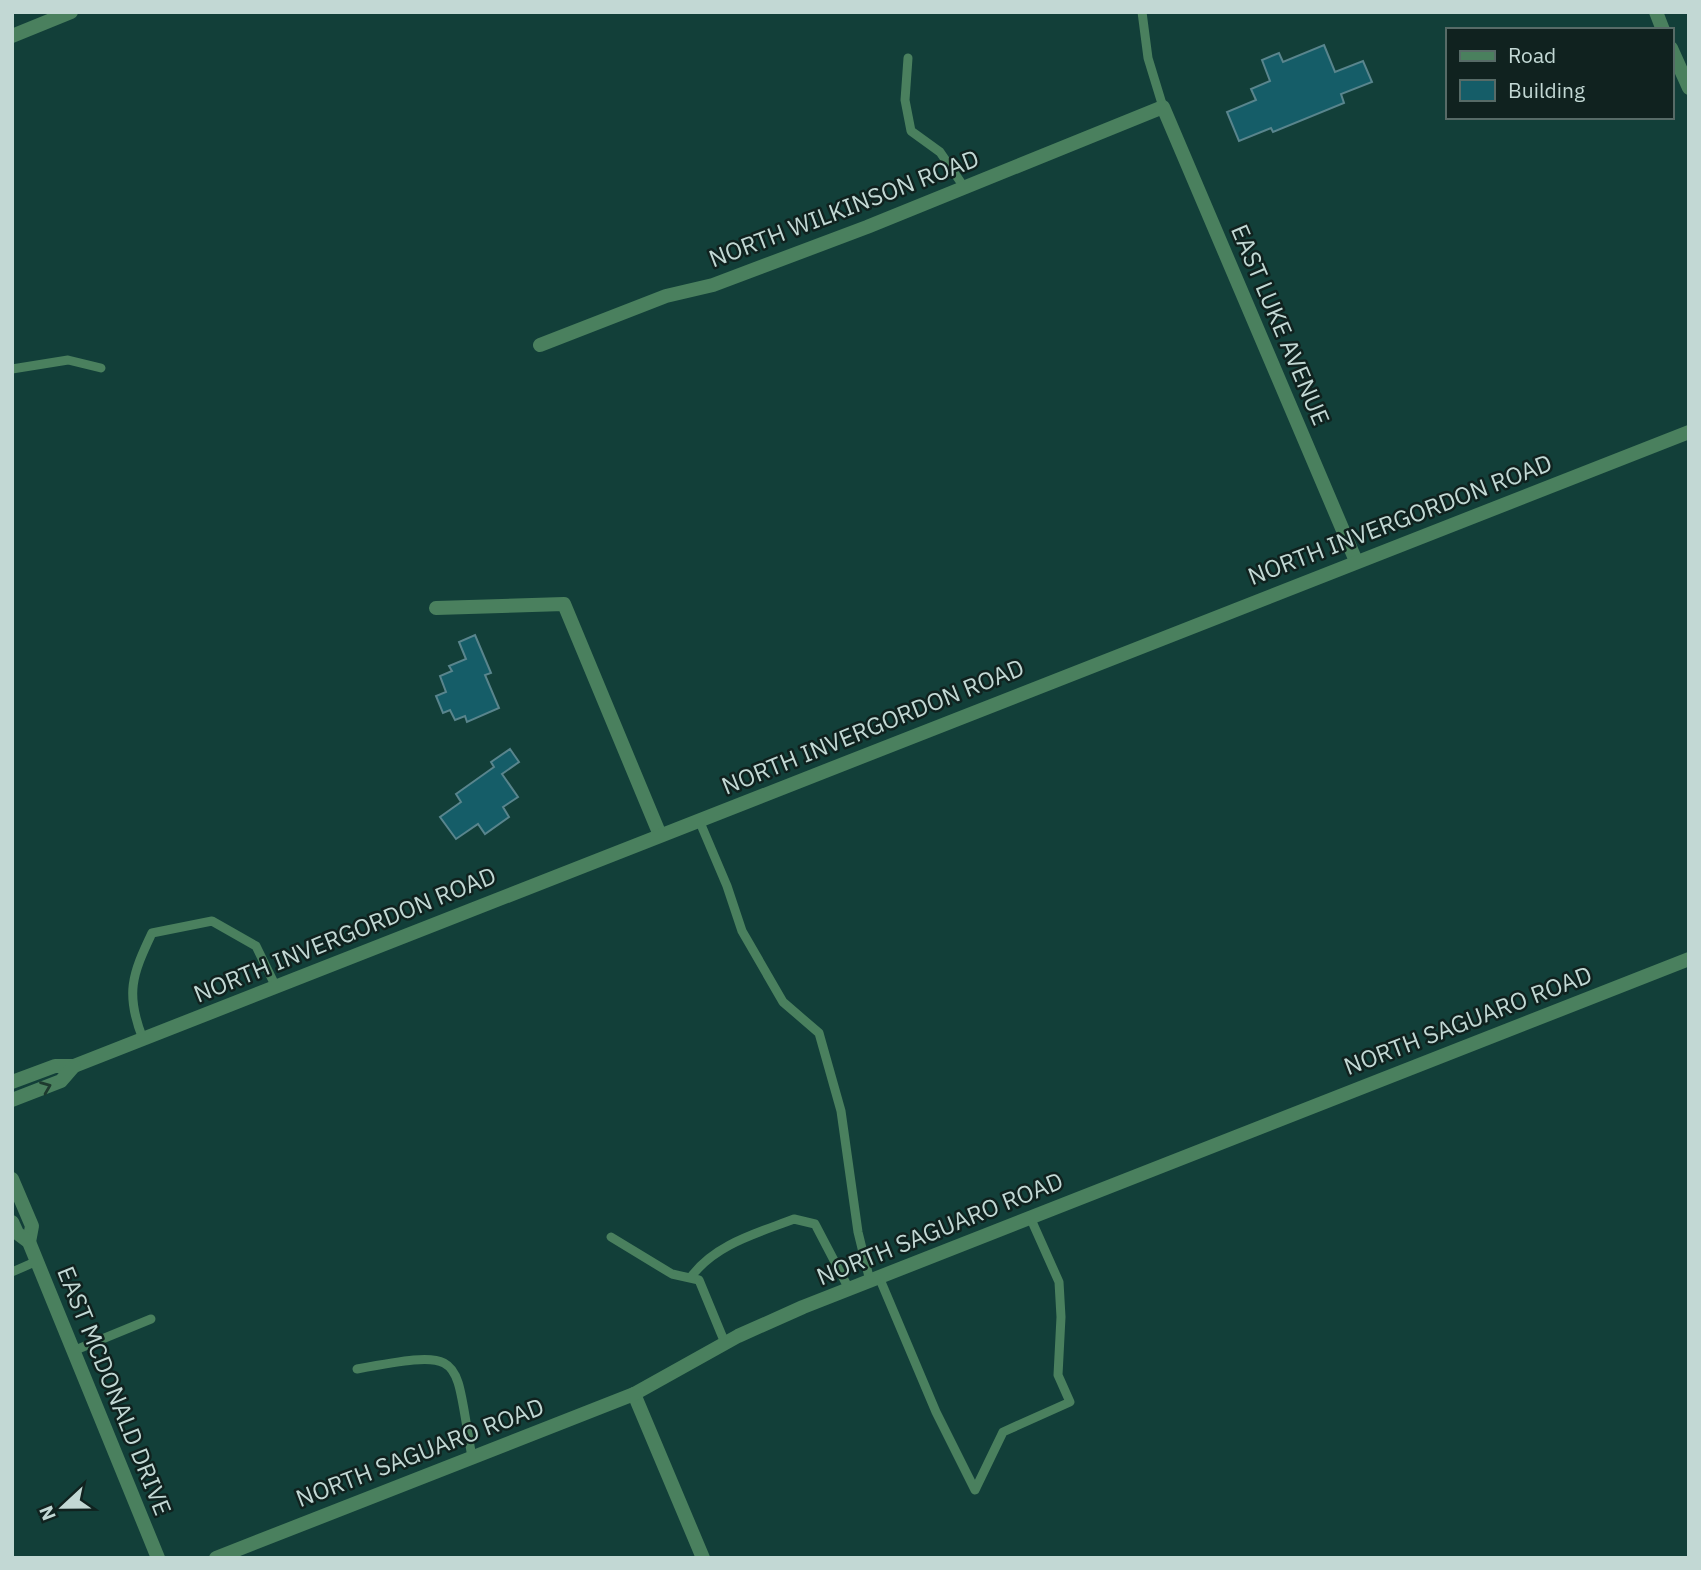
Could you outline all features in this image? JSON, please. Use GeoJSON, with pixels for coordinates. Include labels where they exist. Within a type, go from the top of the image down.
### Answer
{"type":"FeatureCollection","features":[{"type":"Feature","properties":{"kind":"street"},"geometry":{"type":"LineString","coordinates":[[12,36],[49,16],[71,12]]}},
{"type":"Feature","properties":{"kind":"street"},"geometry":{"type":"LineString","coordinates":[[1673,52],[1689,88]]}},
{"type":"Feature","properties":{"kind":"street","name":"NORTH WILKINSON ROAD"},"geometry":{"type":"LineString","coordinates":[[540,345],[666,296],[713,285],[1163,107]]}},
{"type":"Feature","properties":{"kind":"street","name":"EAST LUKE AVENUE"},"geometry":{"type":"LineString","coordinates":[[1163,107],[1356,561]]}},
{"type":"Feature","properties":{"kind":"street","name":"NORTH INVERGORDON ROAD"},"geometry":{"type":"LineString","coordinates":[[12,1082],[55,1066],[74,1066],[1689,432]]}},
{"type":"Feature","properties":{"kind":"street"},"geometry":{"type":"LineString","coordinates":[[436,608],[564,604],[660,835]]}},
{"type":"Feature","properties":{"kind":"street","name":"NORTH SAGUARO ROAD"},"geometry":{"type":"LineString","coordinates":[[216,1558],[634,1394],[725,1343],[849,1289],[1689,959]]}},
{"type":"Feature","properties":{"kind":"street","name":"NORTH INVERGORDON ROAD"},"geometry":{"type":"LineString","coordinates":[[12,1100],[61,1081],[74,1066]]}},
{"type":"Feature","properties":{"kind":"street","name":"EAST MCDONALD DRIVE"},"geometry":{"type":"LineString","coordinates":[[12,1178],[32,1226],[29,1242]]}},
{"type":"Feature","properties":{"kind":"street","name":"EAST MCDONALD DRIVE"},"geometry":{"type":"LineString","coordinates":[[12,1222],[17,1233],[29,1242],[158,1558]]}},
{"type":"Feature","properties":{"kind":"street"},"geometry":{"type":"LineString","coordinates":[[634,1394],[703,1558]]}},
{"type":"Feature","properties":{"kind":"lane"},"geometry":{"type":"LineString","coordinates":[[1142,12],[1148,58],[1163,107]]}},
{"type":"Feature","properties":{"kind":"lane"},"geometry":{"type":"LineString","coordinates":[[908,58],[905,100],[911,131],[940,152],[964,187]]}},
{"type":"Feature","properties":{"kind":"lane"},"geometry":{"type":"LineString","coordinates":[[12,369],[68,360],[101,368]]}},
{"type":"Feature","properties":{"kind":"lane"},"geometry":{"type":"LineString","coordinates":[[699,820],[727,886],[742,931],[783,1002],[819,1033],[841,1111],[858,1232],[874,1279],[975,1490],[1003,1432],[1070,1402],[1058,1375],[1061,1317],[1059,1282],[1030,1217]]}},
{"type":"Feature","properties":{"kind":"lane"},"geometry":{"type":"LineString","coordinates":[[143,1039],[132,1012],[133,989],[135,967],[152,933],[212,921],[256,946],[276,987]]}},
{"type":"Feature","properties":{"kind":"lane"},"geometry":{"type":"LineString","coordinates":[[691,1277],[703,1259],[716,1251],[794,1219],[815,1224],[849,1289]]}},
{"type":"Feature","properties":{"kind":"lane"},"geometry":{"type":"LineString","coordinates":[[611,1237],[672,1274],[699,1280],[725,1343]]}},
{"type":"Feature","properties":{"kind":"lane"},"geometry":{"type":"LineString","coordinates":[[12,1272],[37,1261]]}},
{"type":"Feature","properties":{"kind":"lane"},"geometry":{"type":"LineString","coordinates":[[73,1351],[151,1320]]}},
{"type":"Feature","properties":{"kind":"lane"},"geometry":{"type":"LineString","coordinates":[[358,1369],[422,1357],[440,1359],[450,1364],[460,1384],[472,1457]]}},
{"type":"Feature","properties":{"kind":"building"},"geometry":{"type":"Polygon","coordinates":[[[1324,45],[1335,72],[1363,61],[1372,82],[1341,94],[1344,103],[1273,132],[1271,128],[1239,141],[1227,112],[1256,100],[1251,89],[1270,81],[1262,60],[1279,53],[1283,62],[1324,45]]]}},
{"type":"Feature","properties":{"kind":"building"},"geometry":{"type":"Polygon","coordinates":[[[475,635],[491,673],[485,675],[499,708],[467,722],[465,716],[455,720],[450,710],[443,713],[436,696],[446,692],[440,676],[452,671],[449,666],[466,659],[459,642],[475,635]]]}},
{"type":"Feature","properties":{"kind":"building"},"geometry":{"type":"Polygon","coordinates":[[[510,749],[519,762],[502,774],[518,797],[503,807],[509,817],[485,834],[478,824],[456,839],[440,817],[461,802],[456,794],[494,767],[491,762],[510,749]]]}}]}
